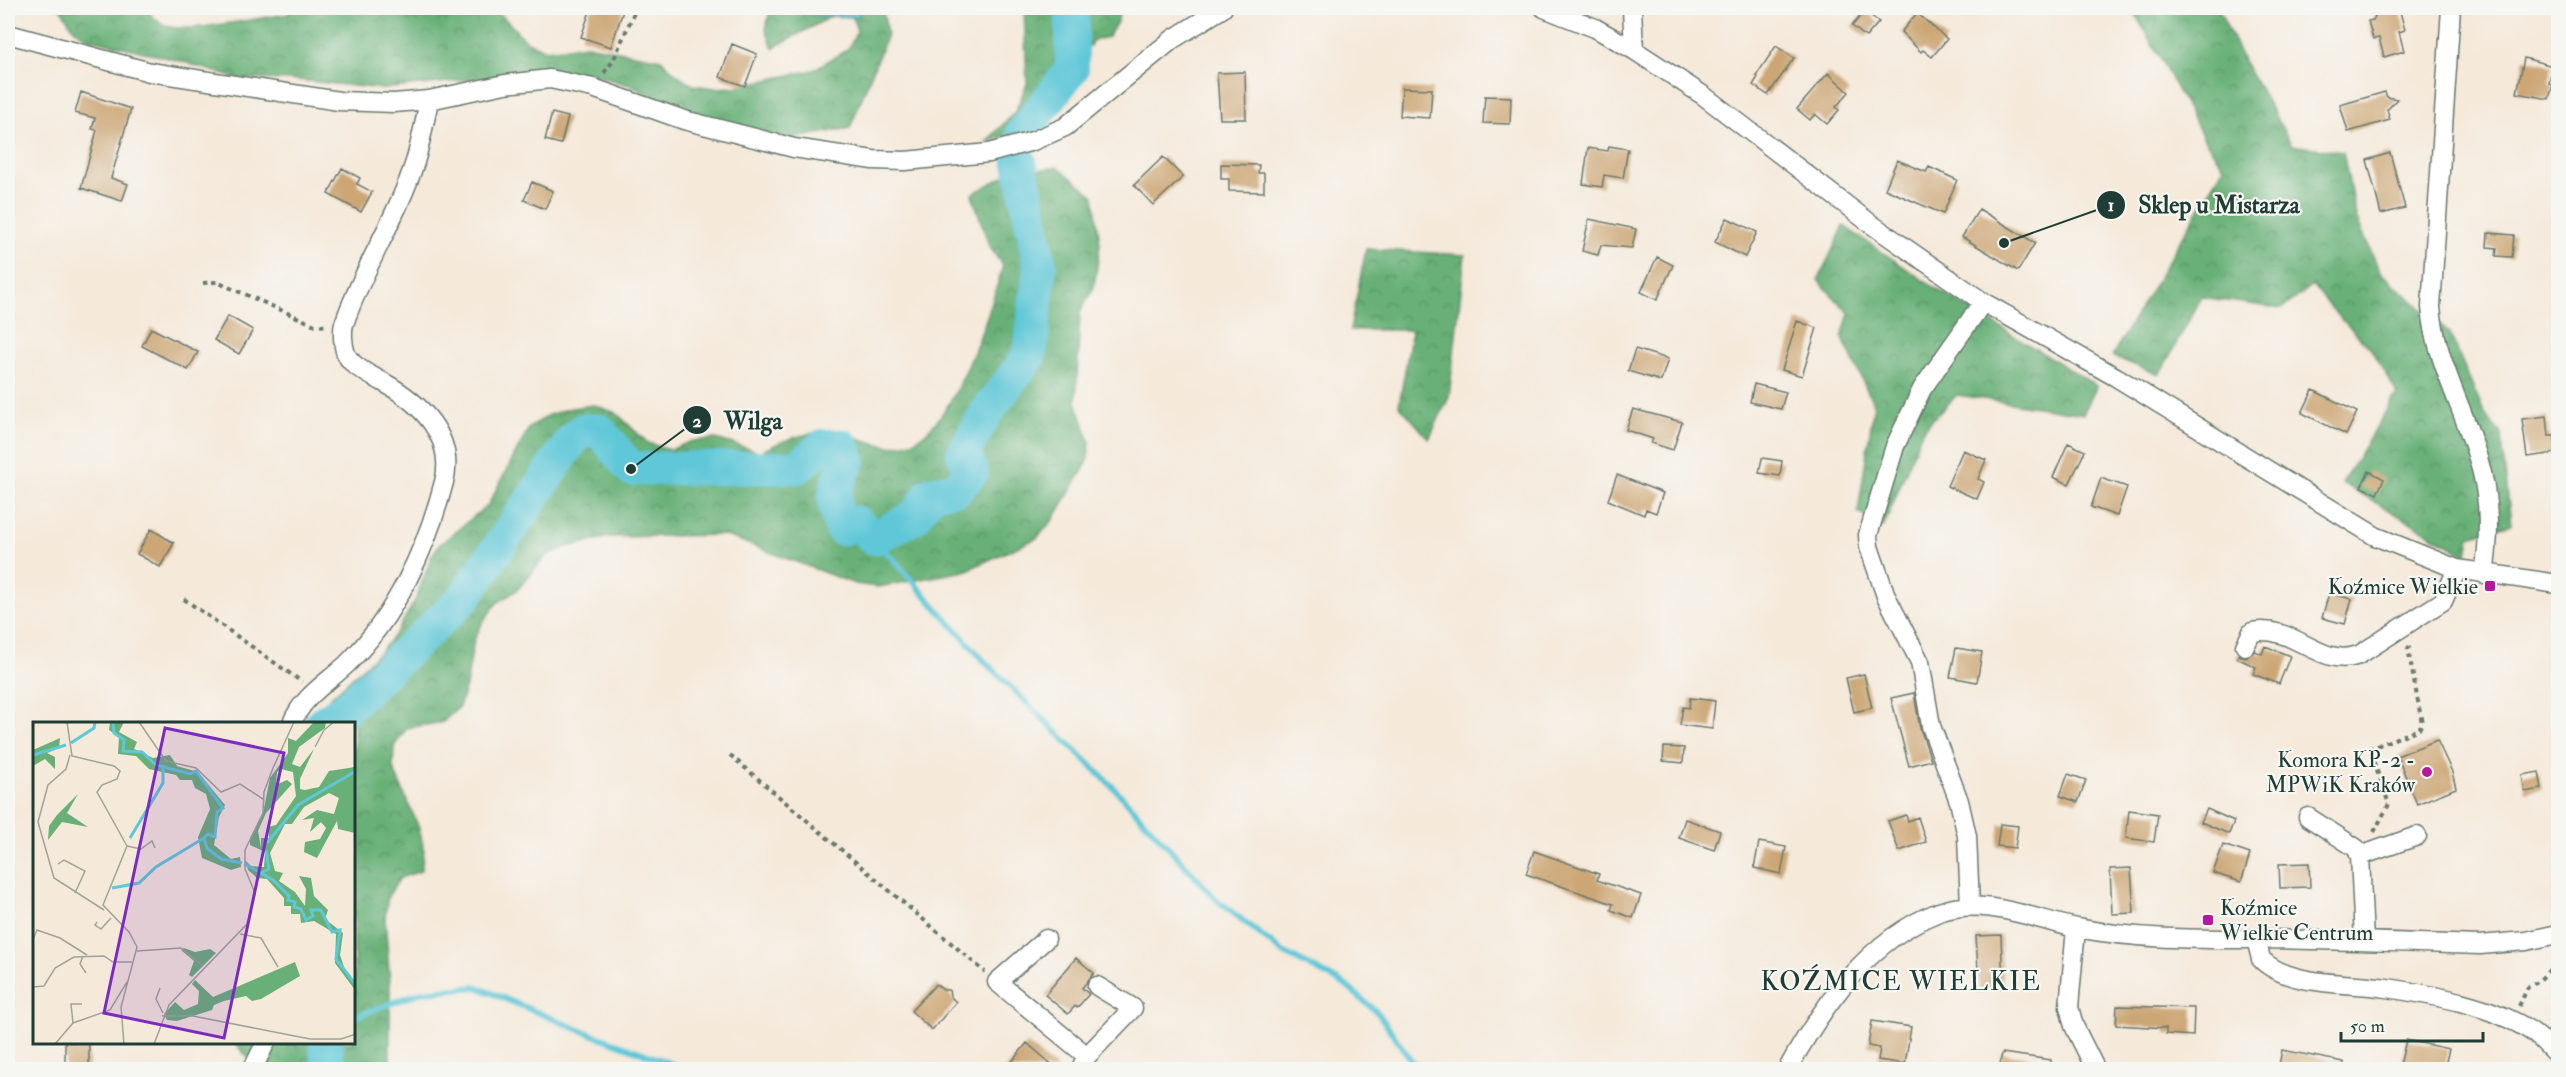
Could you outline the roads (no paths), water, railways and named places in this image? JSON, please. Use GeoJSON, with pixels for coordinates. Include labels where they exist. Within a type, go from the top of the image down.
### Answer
{"type":"FeatureCollection","features":[{"type":"Feature","properties":{"kind":"street"},"geometry":{"type":"LineString","coordinates":[[8,34],[150,72],[339,101],[394,103],[429,100],[550,79],[593,88],[684,120],[794,148],[873,160],[905,161],[989,153],[1033,141],[1065,128],[1173,39],[1223,8]]}},
{"type":"Feature","properties":{"kind":"street"},"geometry":{"type":"LineString","coordinates":[[1544,8],[1595,28],[1634,50],[1704,96],[1871,224],[1983,302],[2116,377],[2375,536],[2457,569],[2559,585]]}},
{"type":"Feature","properties":{"kind":"street"},"geometry":{"type":"LineString","coordinates":[[1632,8],[1634,50]]}},
{"type":"Feature","properties":{"kind":"street"},"geometry":{"type":"LineString","coordinates":[[2451,8],[2431,307],[2433,328],[2441,358],[2482,474],[2487,524],[2484,574]]}},
{"type":"Feature","properties":{"kind":"street"},"geometry":{"type":"LineString","coordinates":[[293,722],[304,702],[348,664],[398,601],[429,528],[445,479],[445,443],[429,417],[410,399],[362,371],[345,353],[343,327],[415,162],[429,100]]}},
{"type":"Feature","properties":{"kind":"street"},"geometry":{"type":"LineString","coordinates":[[1970,906],[1967,836],[1959,801],[1931,726],[1920,662],[1886,596],[1869,547],[1868,535],[1895,446],[1922,389],[1983,302]]}},
{"type":"Feature","properties":{"kind":"street"},"geometry":{"type":"LineString","coordinates":[[2245,646],[2252,632],[2274,630],[2298,639],[2319,652],[2338,659],[2348,659],[2443,601],[2457,569]]}},
{"type":"Feature","properties":{"kind":"street"},"geometry":{"type":"LineString","coordinates":[[2308,817],[2356,848],[2360,856],[2364,940]]}},
{"type":"Feature","properties":{"kind":"street"},"geometry":{"type":"LineString","coordinates":[[2360,856],[2416,836]]}},
{"type":"Feature","properties":{"kind":"street"},"geometry":{"type":"LineString","coordinates":[[1787,1070],[1825,1007],[1874,954],[1928,917],[1970,906],[1994,909],[2076,928],[2148,937],[2364,940],[2480,945],[2526,941],[2559,934]]}},
{"type":"Feature","properties":{"kind":"street"},"geometry":{"type":"LineString","coordinates":[[2076,928],[2069,1007],[2074,1026],[2096,1070]]}},
{"type":"Feature","properties":{"kind":"street"},"geometry":{"type":"LineString","coordinates":[[1046,939],[997,982],[1083,1063],[1133,1008],[1097,986]]}},
{"type":"Feature","properties":{"kind":"street"},"geometry":{"type":"LineString","coordinates":[[2256,939],[2260,958],[2282,975],[2387,988],[2442,998],[2496,1014],[2517,1024],[2531,1031],[2559,1056]]}},
{"type":"Feature","properties":{"kind":"street"},"geometry":{"type":"LineString","coordinates":[[252,1070],[265,1044]]}},
{"type":"Feature","properties":{"kind":"water"},"geometry":{"type":"Polygon","coordinates":[[[803,8],[859,8],[859,17],[802,15],[803,8]]]}},
{"type":"Feature","properties":{"kind":"waterway"},"geometry":{"type":"LineString","coordinates":[[1023,133],[1072,69],[1072,8]]}},
{"type":"Feature","properties":{"kind":"waterway"},"geometry":{"type":"LineString","coordinates":[[324,722],[346,708],[463,599],[573,439],[584,430],[600,431],[631,469],[798,467],[823,446],[843,446],[849,461],[835,494],[838,519],[842,529],[857,523],[874,538],[915,517],[931,493],[956,489],[972,472],[963,454],[986,413],[1030,355],[1040,266],[1020,162]]}},
{"type":"Feature","properties":{"kind":"waterway"},"geometry":{"type":"LineString","coordinates":[[874,538],[985,662],[1113,787],[1217,900],[1281,951],[1344,984],[1378,1013],[1418,1070]]}},
{"type":"Feature","properties":{"kind":"waterway"},"geometry":{"type":"LineString","coordinates":[[356,1016],[422,992],[477,987],[577,1029],[689,1070]]}},
{"type":"Feature","properties":{"kind":"waterway"},"geometry":{"type":"LineString","coordinates":[[326,1044],[328,1070]]}},
{"type":"Feature","properties":{"kind":"place","name":"Sklep u Mistarza"},"geometry":{"type":"Point","coordinates":[2004,243]}},
{"type":"Feature","properties":{"kind":"place","name":"Wilga"},"geometry":{"type":"Point","coordinates":[631,469]}},
{"type":"Feature","properties":{"kind":"place","name":"Koźmice Wielkie"},"geometry":{"type":"Point","coordinates":[2490,586]}},
{"type":"Feature","properties":{"kind":"place","name":"Komora KP-2 - MPWiK Kraków"},"geometry":{"type":"Point","coordinates":[2427,772]}},
{"type":"Feature","properties":{"kind":"place","name":"Koźmice Wielkie Centrum"},"geometry":{"type":"Point","coordinates":[2208,920]}},
{"type":"Feature","properties":{"kind":"district","name":"KOŹMICE WIELKIE"},"geometry":{"type":"Point","coordinates":[1901,981]}}]}
